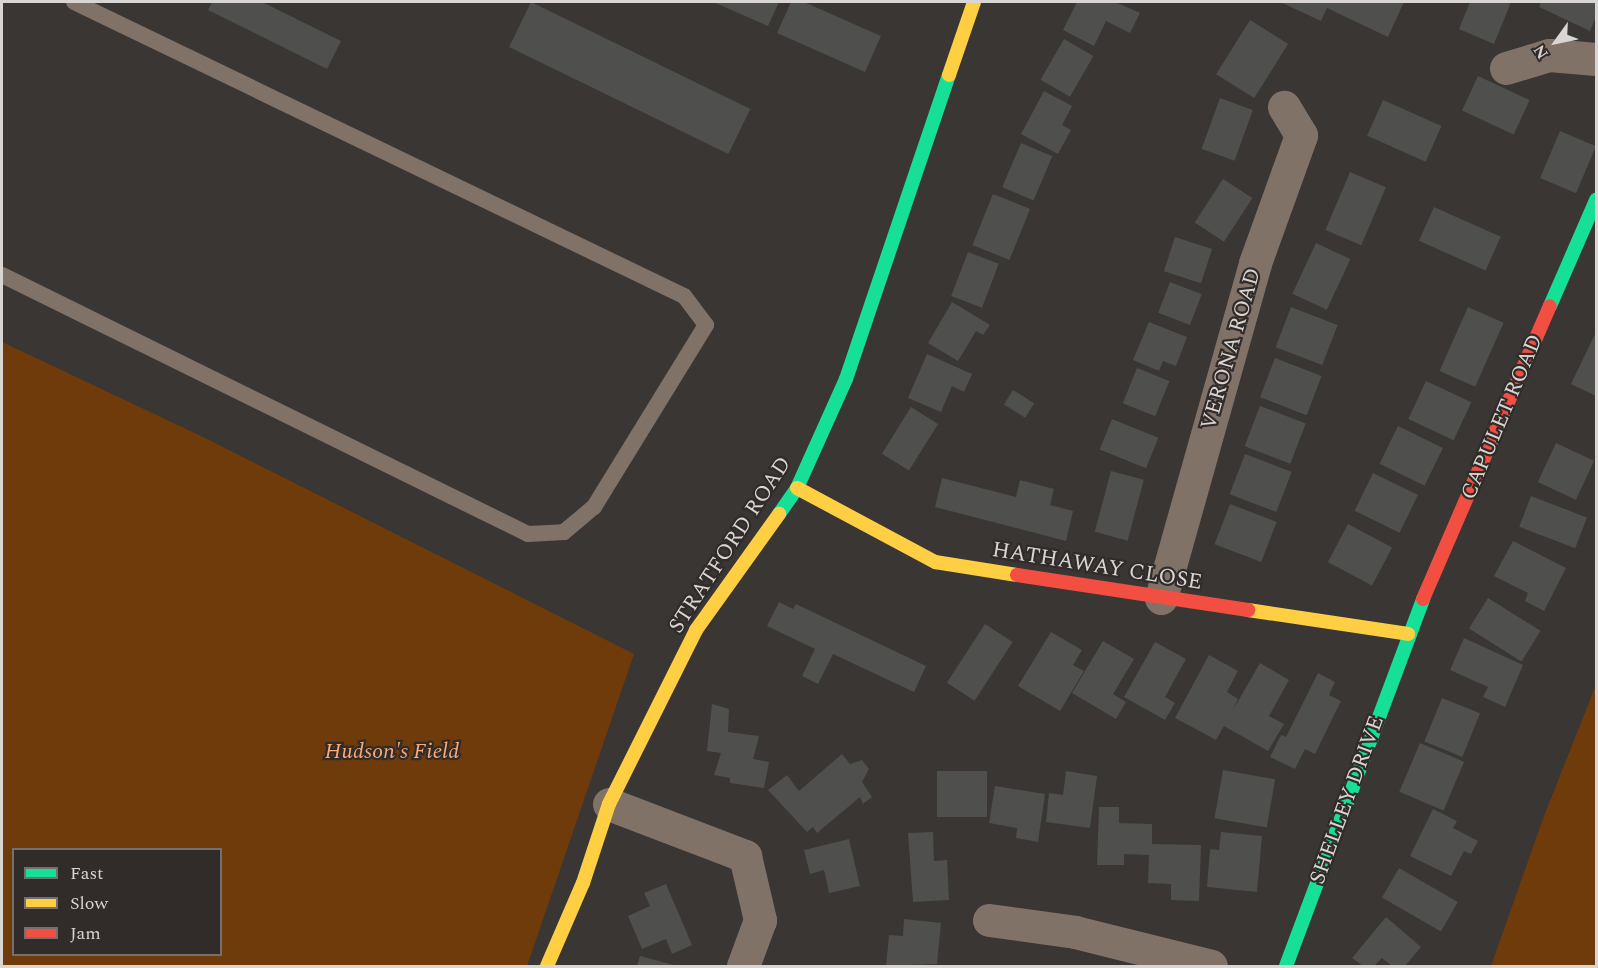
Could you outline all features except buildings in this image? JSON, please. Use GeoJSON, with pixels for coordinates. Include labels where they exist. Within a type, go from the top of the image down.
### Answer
{"type":"FeatureCollection","features":[{"type":"Feature","properties":{"kind":"street","name":"STRATFORD ROAD"},"geometry":{"type":"LineString","coordinates":[[547,966],[583,883],[609,804],[696,630],[797,488],[846,379],[974,2]]}},
{"type":"Feature","properties":{"kind":"street"},"geometry":{"type":"LineString","coordinates":[[1506,68],[1549,55],[1596,59]]}},
{"type":"Feature","properties":{"kind":"street","name":"VERONA ROAD"},"geometry":{"type":"LineString","coordinates":[[1161,598],[1255,263],[1301,135],[1284,107]]}},
{"type":"Feature","properties":{"kind":"street","name":"CAPULET ROAD"},"geometry":{"type":"LineString","coordinates":[[1408,634],[1596,200]]}},
{"type":"Feature","properties":{"kind":"street","name":"HATHAWAY CLOSE"},"geometry":{"type":"LineString","coordinates":[[797,488],[935,562],[1408,634]]}},
{"type":"Feature","properties":{"kind":"street","name":"SHELLEY DRIVE"},"geometry":{"type":"LineString","coordinates":[[1286,966],[1408,634]]}},
{"type":"Feature","properties":{"kind":"street"},"geometry":{"type":"LineString","coordinates":[[609,804],[745,856],[760,920],[743,966]]}},
{"type":"Feature","properties":{"kind":"street"},"geometry":{"type":"LineString","coordinates":[[988,920],[1075,932],[1211,966]]}},
{"type":"Feature","properties":{"kind":"lane"},"geometry":{"type":"LineString","coordinates":[[2,275],[528,534],[564,532],[594,507],[706,325],[684,296],[74,2]]}},
{"type":"Feature","properties":{"kind":"green space","name":"Hudson's Field"},"geometry":{"type":"Polygon","coordinates":[[[2,342],[203,437],[634,654],[527,966],[2,966],[2,342]]]}},
{"type":"Feature","properties":{"kind":"green space"},"geometry":{"type":"Polygon","coordinates":[[[1596,685],[1596,966],[1491,966],[1544,816],[1596,685]]]}},
{"type":"Feature","properties":{"kind":"traffic: fast"},"geometry":{"type":"LineString","coordinates":[[779,514],[797,488],[846,379],[949,75]]}},
{"type":"Feature","properties":{"kind":"traffic: fast"},"geometry":{"type":"LineString","coordinates":[[1550,306],[1596,200]]}},
{"type":"Feature","properties":{"kind":"traffic: fast"},"geometry":{"type":"LineString","coordinates":[[1286,966],[1423,599]]}},
{"type":"Feature","properties":{"kind":"traffic: slow"},"geometry":{"type":"LineString","coordinates":[[949,75],[974,2]]}},
{"type":"Feature","properties":{"kind":"traffic: slow"},"geometry":{"type":"LineString","coordinates":[[797,488],[935,562],[1017,575]]}},
{"type":"Feature","properties":{"kind":"traffic: slow"},"geometry":{"type":"LineString","coordinates":[[547,966],[583,883],[609,804],[696,630],[779,514]]}},
{"type":"Feature","properties":{"kind":"traffic: slow"},"geometry":{"type":"LineString","coordinates":[[1248,610],[1408,634]]}},
{"type":"Feature","properties":{"kind":"traffic: jam"},"geometry":{"type":"LineString","coordinates":[[1423,599],[1550,306]]}},
{"type":"Feature","properties":{"kind":"traffic: jam"},"geometry":{"type":"LineString","coordinates":[[1017,575],[1248,610]]}}]}
